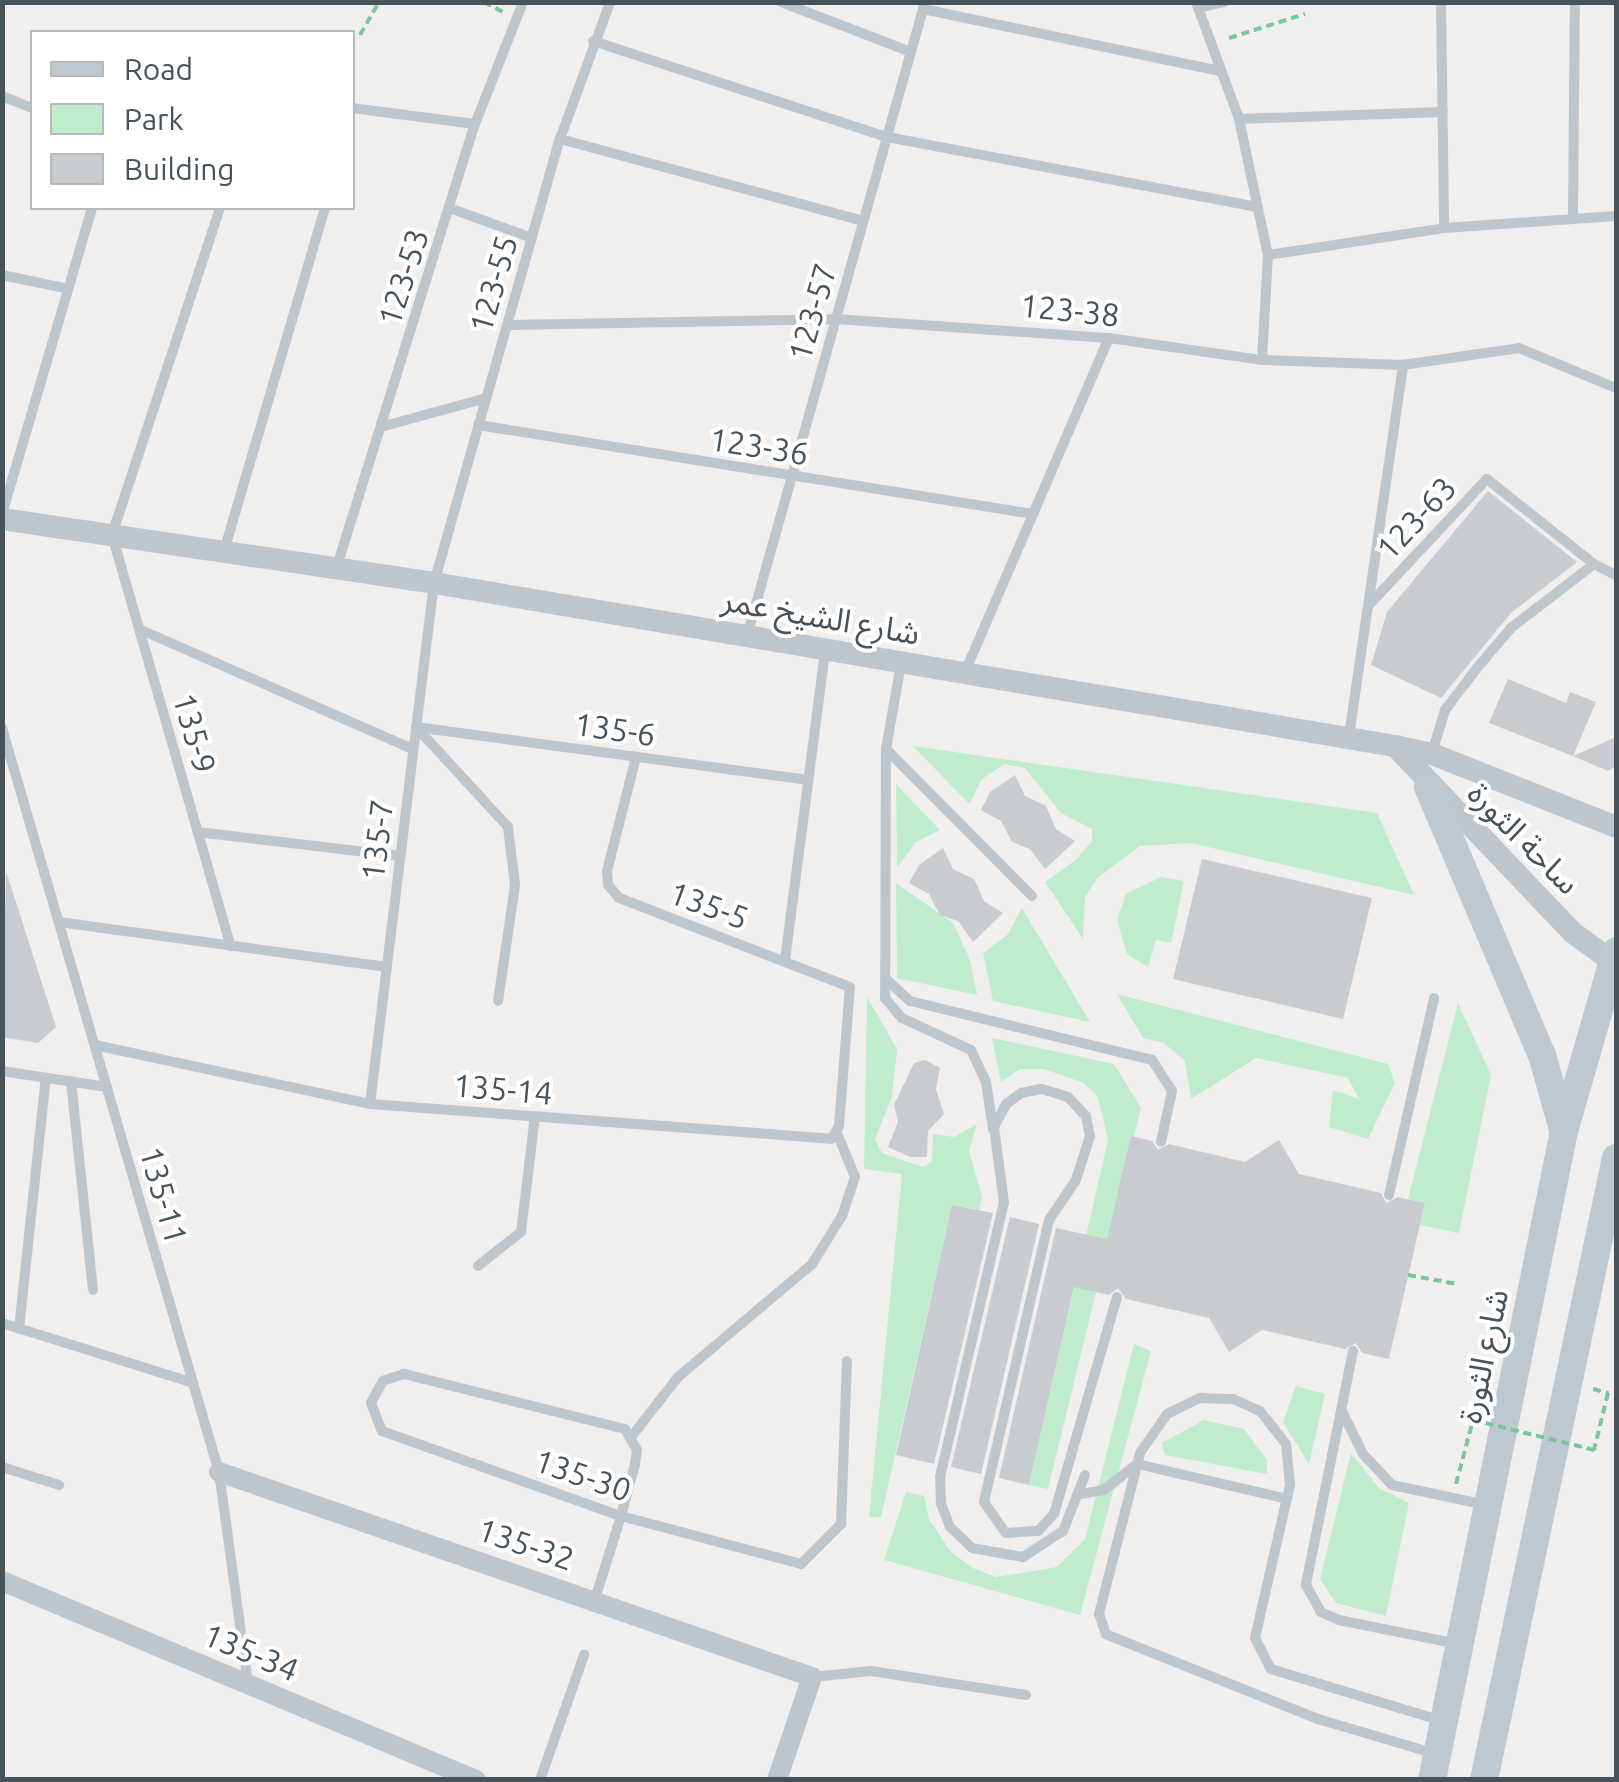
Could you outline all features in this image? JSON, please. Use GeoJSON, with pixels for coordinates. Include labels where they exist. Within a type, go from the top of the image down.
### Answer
{"type":"FeatureCollection","features":[{"type":"Feature","properties":{"kind":"main road"},"geometry":{"type":"LineString","coordinates":[[1428,787],[1535,1036],[1564,1132]]}},
{"type":"Feature","properties":{"kind":"main road","name":"شارع الثورة"},"geometry":{"type":"LineString","coordinates":[[1434,1767],[1564,1132],[1615,960]]}},
{"type":"Feature","properties":{"kind":"main road"},"geometry":{"type":"LineString","coordinates":[[1492,1771],[1613,1188],[1616,1158]]}},
{"type":"Feature","properties":{"kind":"street","name":"شارع الشيخ عمر"},"geometry":{"type":"LineString","coordinates":[[2,516],[434,583],[1395,746],[1432,754],[1616,827]]}},
{"type":"Feature","properties":{"kind":"street","name":"ساحة الثورة"},"geometry":{"type":"LineString","coordinates":[[1395,746],[1428,787],[1572,932],[1615,960]]}},
{"type":"Feature","properties":{"kind":"street","name":"135-32"},"geometry":{"type":"LineString","coordinates":[[219,1472],[812,1676]]}},
{"type":"Feature","properties":{"kind":"street","name":"135-34"},"geometry":{"type":"LineString","coordinates":[[2,1581],[476,1780]]}},
{"type":"Feature","properties":{"kind":"street"},"geometry":{"type":"LineString","coordinates":[[777,1780],[812,1676]]}},
{"type":"Feature","properties":{"kind":"lane","name":"123-53"},"geometry":{"type":"LineString","coordinates":[[336,568],[452,209],[475,124],[522,2]]}},
{"type":"Feature","properties":{"kind":"lane","name":"123-55"},"geometry":{"type":"LineString","coordinates":[[434,583],[560,139],[610,2]]}},
{"type":"Feature","properties":{"kind":"lane"},"geometry":{"type":"LineString","coordinates":[[781,2],[911,52]]}},
{"type":"Feature","properties":{"kind":"lane"},"geometry":{"type":"LineString","coordinates":[[1224,2],[1197,5],[1239,119],[1268,255],[1262,360]]}},
{"type":"Feature","properties":{"kind":"lane"},"geometry":{"type":"LineString","coordinates":[[1441,2],[1444,228]]}},
{"type":"Feature","properties":{"kind":"lane"},"geometry":{"type":"LineString","coordinates":[[1573,216],[1575,2]]}},
{"type":"Feature","properties":{"kind":"lane"},"geometry":{"type":"LineString","coordinates":[[924,6],[1219,71]]}},
{"type":"Feature","properties":{"kind":"lane","name":"123-57"},"geometry":{"type":"LineString","coordinates":[[747,636],[924,6]]}},
{"type":"Feature","properties":{"kind":"lane"},"geometry":{"type":"LineString","coordinates":[[594,41],[887,137],[1257,207]]}},
{"type":"Feature","properties":{"kind":"lane"},"geometry":{"type":"LineString","coordinates":[[2,96],[30,107]]}},
{"type":"Feature","properties":{"kind":"lane"},"geometry":{"type":"LineString","coordinates":[[355,110],[475,124]]}},
{"type":"Feature","properties":{"kind":"lane"},"geometry":{"type":"LineString","coordinates":[[1239,119],[1443,112]]}},
{"type":"Feature","properties":{"kind":"lane"},"geometry":{"type":"LineString","coordinates":[[560,139],[863,221]]}},
{"type":"Feature","properties":{"kind":"lane"},"geometry":{"type":"LineString","coordinates":[[452,209],[532,238]]}},
{"type":"Feature","properties":{"kind":"lane"},"geometry":{"type":"LineString","coordinates":[[2,516],[64,288],[91,210]]}},
{"type":"Feature","properties":{"kind":"lane"},"geometry":{"type":"LineString","coordinates":[[112,535],[219,210]]}},
{"type":"Feature","properties":{"kind":"lane"},"geometry":{"type":"LineString","coordinates":[[224,552],[324,210]]}},
{"type":"Feature","properties":{"kind":"lane"},"geometry":{"type":"LineString","coordinates":[[1268,255],[1444,228],[1616,216]]}},
{"type":"Feature","properties":{"kind":"lane"},"geometry":{"type":"LineString","coordinates":[[2,275],[64,288]]}},
{"type":"Feature","properties":{"kind":"lane","name":"123-38"},"geometry":{"type":"LineString","coordinates":[[507,325],[836,319],[1110,338],[1262,360],[1402,366],[1519,348],[1616,388]]}},
{"type":"Feature","properties":{"kind":"lane"},"geometry":{"type":"LineString","coordinates":[[964,673],[1110,338]]}},
{"type":"Feature","properties":{"kind":"lane"},"geometry":{"type":"LineString","coordinates":[[1368,606],[1402,366]]}},
{"type":"Feature","properties":{"kind":"lane"},"geometry":{"type":"LineString","coordinates":[[381,427],[486,398]]}},
{"type":"Feature","properties":{"kind":"lane","name":"123-36"},"geometry":{"type":"LineString","coordinates":[[478,425],[1033,514]]}},
{"type":"Feature","properties":{"kind":"lane","name":"123-63"},"geometry":{"type":"LineString","coordinates":[[1348,739],[1368,606],[1486,479],[1594,564]]}},
{"type":"Feature","properties":{"kind":"lane","name":"135-9"},"geometry":{"type":"LineString","coordinates":[[112,535],[231,946]]}},
{"type":"Feature","properties":{"kind":"lane"},"geometry":{"type":"LineString","coordinates":[[1432,754],[1445,710],[1512,628],[1594,564],[1616,575]]}},
{"type":"Feature","properties":{"kind":"lane","name":"135-7"},"geometry":{"type":"LineString","coordinates":[[370,1104],[434,583]]}},
{"type":"Feature","properties":{"kind":"lane"},"geometry":{"type":"LineString","coordinates":[[139,628],[414,750]]}},
{"type":"Feature","properties":{"kind":"lane"},"geometry":{"type":"LineString","coordinates":[[785,960],[825,649]]}},
{"type":"Feature","properties":{"kind":"lane"},"geometry":{"type":"LineString","coordinates":[[901,663],[886,749],[883,975],[889,1007],[956,1038],[977,1057],[993,1131]]}},
{"type":"Feature","properties":{"kind":"lane"},"geometry":{"type":"LineString","coordinates":[[416,727],[508,827],[516,885],[498,1001]]}},
{"type":"Feature","properties":{"kind":"lane","name":"135-6"},"geometry":{"type":"LineString","coordinates":[[416,727],[808,780]]}},
{"type":"Feature","properties":{"kind":"lane","name":"135-11"},"geometry":{"type":"LineString","coordinates":[[2,728],[219,1472],[248,1683]]}},
{"type":"Feature","properties":{"kind":"lane"},"geometry":{"type":"LineString","coordinates":[[886,749],[1032,896]]}},
{"type":"Feature","properties":{"kind":"lane","name":"135-5"},"geometry":{"type":"LineString","coordinates":[[636,756],[608,886],[619,898],[850,987],[837,1133]]}},
{"type":"Feature","properties":{"kind":"lane"},"geometry":{"type":"LineString","coordinates":[[198,832],[400,856]]}},
{"type":"Feature","properties":{"kind":"lane"},"geometry":{"type":"LineString","coordinates":[[59,922],[387,967]]}},
{"type":"Feature","properties":{"kind":"lane"},"geometry":{"type":"LineString","coordinates":[[883,975],[910,1001],[1152,1060],[1172,1091],[1161,1142]]}},
{"type":"Feature","properties":{"kind":"lane"},"geometry":{"type":"LineString","coordinates":[[1389,1195],[1434,998]]}},
{"type":"Feature","properties":{"kind":"lane","name":"135-14"},"geometry":{"type":"LineString","coordinates":[[95,1045],[370,1104],[827,1140],[837,1133]]}},
{"type":"Feature","properties":{"kind":"lane"},"geometry":{"type":"LineString","coordinates":[[2,1071],[107,1087]]}},
{"type":"Feature","properties":{"kind":"lane"},"geometry":{"type":"LineString","coordinates":[[19,1328],[46,1078]]}},
{"type":"Feature","properties":{"kind":"lane"},"geometry":{"type":"LineString","coordinates":[[71,1081],[94,1290]]}},
{"type":"Feature","properties":{"kind":"lane"},"geometry":{"type":"LineString","coordinates":[[1085,1475],[1064,1531],[1023,1557],[972,1548],[950,1527],[940,1503],[940,1477],[1004,1203],[994,1128],[1013,1098],[1042,1089],[1081,1109],[1089,1147],[1049,1220],[984,1502],[990,1520],[1013,1535],[1038,1532],[1054,1514],[1117,1296]]}},
{"type":"Feature","properties":{"kind":"lane"},"geometry":{"type":"LineString","coordinates":[[478,1266],[521,1232],[535,1117]]}},
{"type":"Feature","properties":{"kind":"lane"},"geometry":{"type":"LineString","coordinates":[[595,1599],[637,1450],[632,1436],[692,1364],[812,1264],[842,1216],[854,1178],[837,1133]]}},
{"type":"Feature","properties":{"kind":"lane"},"geometry":{"type":"LineString","coordinates":[[2,1323],[193,1383]]}},
{"type":"Feature","properties":{"kind":"lane"},"geometry":{"type":"LineString","coordinates":[[1459,1644],[1388,1631],[1321,1612],[1306,1585],[1353,1351],[1342,1416],[1381,1475],[1392,1485],[1488,1506]]}},
{"type":"Feature","properties":{"kind":"lane","name":"135-30"},"geometry":{"type":"LineString","coordinates":[[632,1436],[614,1423],[404,1374],[384,1381],[371,1403],[382,1431],[620,1516],[801,1564],[841,1524],[847,1361]]}},
{"type":"Feature","properties":{"kind":"lane"},"geometry":{"type":"LineString","coordinates":[[1434,1767],[1106,1634],[1099,1614],[1137,1464],[1167,1414],[1200,1398],[1233,1399],[1270,1420],[1286,1444],[1287,1499],[1254,1638],[1271,1669],[1444,1722]]}},
{"type":"Feature","properties":{"kind":"lane"},"geometry":{"type":"LineString","coordinates":[[1081,1494],[1104,1490],[1137,1464]]}},
{"type":"Feature","properties":{"kind":"lane"},"geometry":{"type":"LineString","coordinates":[[1137,1464],[1287,1499]]}},
{"type":"Feature","properties":{"kind":"lane"},"geometry":{"type":"LineString","coordinates":[[2,1467],[59,1485]]}},
{"type":"Feature","properties":{"kind":"lane"},"geometry":{"type":"LineString","coordinates":[[540,1780],[584,1655]]}},
{"type":"Feature","properties":{"kind":"lane"},"geometry":{"type":"LineString","coordinates":[[812,1676],[871,1671],[1026,1695]]}},
{"type":"Feature","properties":{"kind":"path"},"geometry":{"type":"LineString","coordinates":[[360,35],[380,2]]}},
{"type":"Feature","properties":{"kind":"path"},"geometry":{"type":"LineString","coordinates":[[1210,44],[1305,14]]}},
{"type":"Feature","properties":{"kind":"path"},"geometry":{"type":"LineString","coordinates":[[1408,1275],[1458,1284]]}},
{"type":"Feature","properties":{"kind":"path"},"geometry":{"type":"LineString","coordinates":[[1462,1463],[1472,1420],[1594,1450],[1606,1402]]}},
{"type":"Feature","properties":{"kind":"green space"},"geometry":{"type":"Polygon","coordinates":[[[913,746],[1377,813],[1414,895],[1191,843],[1140,846],[1098,877],[1085,897],[1083,939],[1045,882],[1077,859],[1092,841],[1092,829],[1061,813],[1025,768],[1004,764],[982,779],[969,804],[913,746]]]}},
{"type":"Feature","properties":{"kind":"green space"},"geometry":{"type":"Polygon","coordinates":[[[896,784],[940,830],[916,842],[897,868],[896,784]]]}},
{"type":"Feature","properties":{"kind":"green space"},"geometry":{"type":"Polygon","coordinates":[[[1161,877],[1184,881],[1171,943],[1156,940],[1148,967],[1127,954],[1117,920],[1126,894],[1161,877]]]}},
{"type":"Feature","properties":{"kind":"green space"},"geometry":{"type":"Polygon","coordinates":[[[896,883],[953,923],[970,960],[977,995],[897,978],[896,883]]]}},
{"type":"Feature","properties":{"kind":"green space"},"geometry":{"type":"Polygon","coordinates":[[[1022,908],[1090,1022],[993,1001],[983,953],[1007,935],[1022,908]]]}},
{"type":"Feature","properties":{"kind":"green space"},"geometry":{"type":"Polygon","coordinates":[[[1117,994],[1388,1064],[1395,1083],[1368,1139],[1329,1127],[1333,1090],[1359,1099],[1348,1078],[1256,1058],[1191,1099],[1185,1061],[1164,1043],[1143,1038],[1117,994]]]}},
{"type":"Feature","properties":{"kind":"green space"},"geometry":{"type":"Polygon","coordinates":[[[867,997],[897,1049],[892,1097],[875,1139],[882,1153],[923,1167],[932,1161],[933,1134],[954,1137],[977,1124],[969,1151],[982,1197],[979,1210],[952,1205],[881,1517],[869,1517],[902,1174],[864,1169],[867,997]]]}},
{"type":"Feature","properties":{"kind":"green space"},"geometry":{"type":"Polygon","coordinates":[[[1458,1003],[1491,1075],[1459,1233],[1420,1225],[1425,1203],[1408,1199],[1458,1003]]]}},
{"type":"Feature","properties":{"kind":"green space"},"geometry":{"type":"Polygon","coordinates":[[[992,1038],[1114,1064],[1141,1108],[1048,1489],[1029,1485],[1108,1140],[1098,1097],[1084,1083],[1044,1069],[1020,1069],[1001,1082],[992,1038]]]}},
{"type":"Feature","properties":{"kind":"green space"},"geometry":{"type":"Polygon","coordinates":[[[1134,1344],[1151,1351],[1080,1615],[884,1560],[906,1492],[924,1496],[929,1519],[951,1552],[973,1568],[996,1577],[1057,1567],[1085,1539],[1134,1344]]]}},
{"type":"Feature","properties":{"kind":"green space"},"geometry":{"type":"Polygon","coordinates":[[[1296,1386],[1325,1394],[1309,1464],[1283,1422],[1296,1386]]]}},
{"type":"Feature","properties":{"kind":"green space"},"geometry":{"type":"Polygon","coordinates":[[[1204,1420],[1244,1429],[1267,1460],[1267,1474],[1165,1455],[1162,1443],[1204,1420]]]}},
{"type":"Feature","properties":{"kind":"green space"},"geometry":{"type":"Polygon","coordinates":[[[1351,1453],[1379,1488],[1409,1503],[1386,1616],[1336,1603],[1320,1579],[1351,1453]]]}},
{"type":"Feature","properties":{"kind":"building"},"geometry":{"type":"Polygon","coordinates":[[[1488,491],[1577,562],[1511,613],[1441,698],[1371,665],[1387,612],[1488,491]]]}},
{"type":"Feature","properties":{"kind":"building"},"geometry":{"type":"Polygon","coordinates":[[[1508,679],[1566,703],[1570,692],[1596,702],[1573,756],[1489,723],[1508,679]]]}},
{"type":"Feature","properties":{"kind":"building"},"geometry":{"type":"Polygon","coordinates":[[[1616,737],[1616,766],[1608,771],[1573,756],[1616,737]]]}},
{"type":"Feature","properties":{"kind":"building"},"geometry":{"type":"Polygon","coordinates":[[[1015,775],[1025,796],[1046,806],[1056,829],[1075,841],[1045,869],[1030,849],[1012,842],[1001,821],[981,810],[990,792],[1015,775]]]}},
{"type":"Feature","properties":{"kind":"building"},"geometry":{"type":"Polygon","coordinates":[[[943,848],[953,869],[974,879],[984,901],[1003,913],[973,942],[958,921],[940,915],[929,894],[909,883],[919,865],[943,848]]]}},
{"type":"Feature","properties":{"kind":"building"},"geometry":{"type":"Polygon","coordinates":[[[1202,859],[1372,898],[1343,1019],[1173,979],[1202,859]]]}},
{"type":"Feature","properties":{"kind":"building"},"geometry":{"type":"Polygon","coordinates":[[[6,871],[56,1027],[38,1043],[2,1037],[6,871]]]}},
{"type":"Feature","properties":{"kind":"building"},"geometry":{"type":"Polygon","coordinates":[[[925,1060],[940,1068],[936,1089],[944,1114],[928,1131],[927,1157],[910,1157],[888,1147],[898,1122],[894,1105],[914,1063],[925,1060]]]}},
{"type":"Feature","properties":{"kind":"building"},"geometry":{"type":"Polygon","coordinates":[[[1131,1136],[1152,1141],[1158,1150],[1169,1144],[1245,1162],[1279,1140],[1299,1174],[1381,1193],[1386,1203],[1398,1197],[1425,1203],[1389,1359],[1362,1353],[1356,1343],[1345,1349],[1262,1330],[1229,1352],[1209,1318],[1126,1299],[1118,1288],[1109,1295],[1074,1287],[1029,1485],[999,1478],[1056,1228],[1107,1239],[1131,1136]]]}},
{"type":"Feature","properties":{"kind":"building"},"geometry":{"type":"Polygon","coordinates":[[[952,1205],[993,1213],[934,1464],[896,1455],[952,1205]]]}},
{"type":"Feature","properties":{"kind":"building"},"geometry":{"type":"Polygon","coordinates":[[[1010,1217],[1039,1224],[981,1474],[951,1467],[1010,1217]]]}}]}
